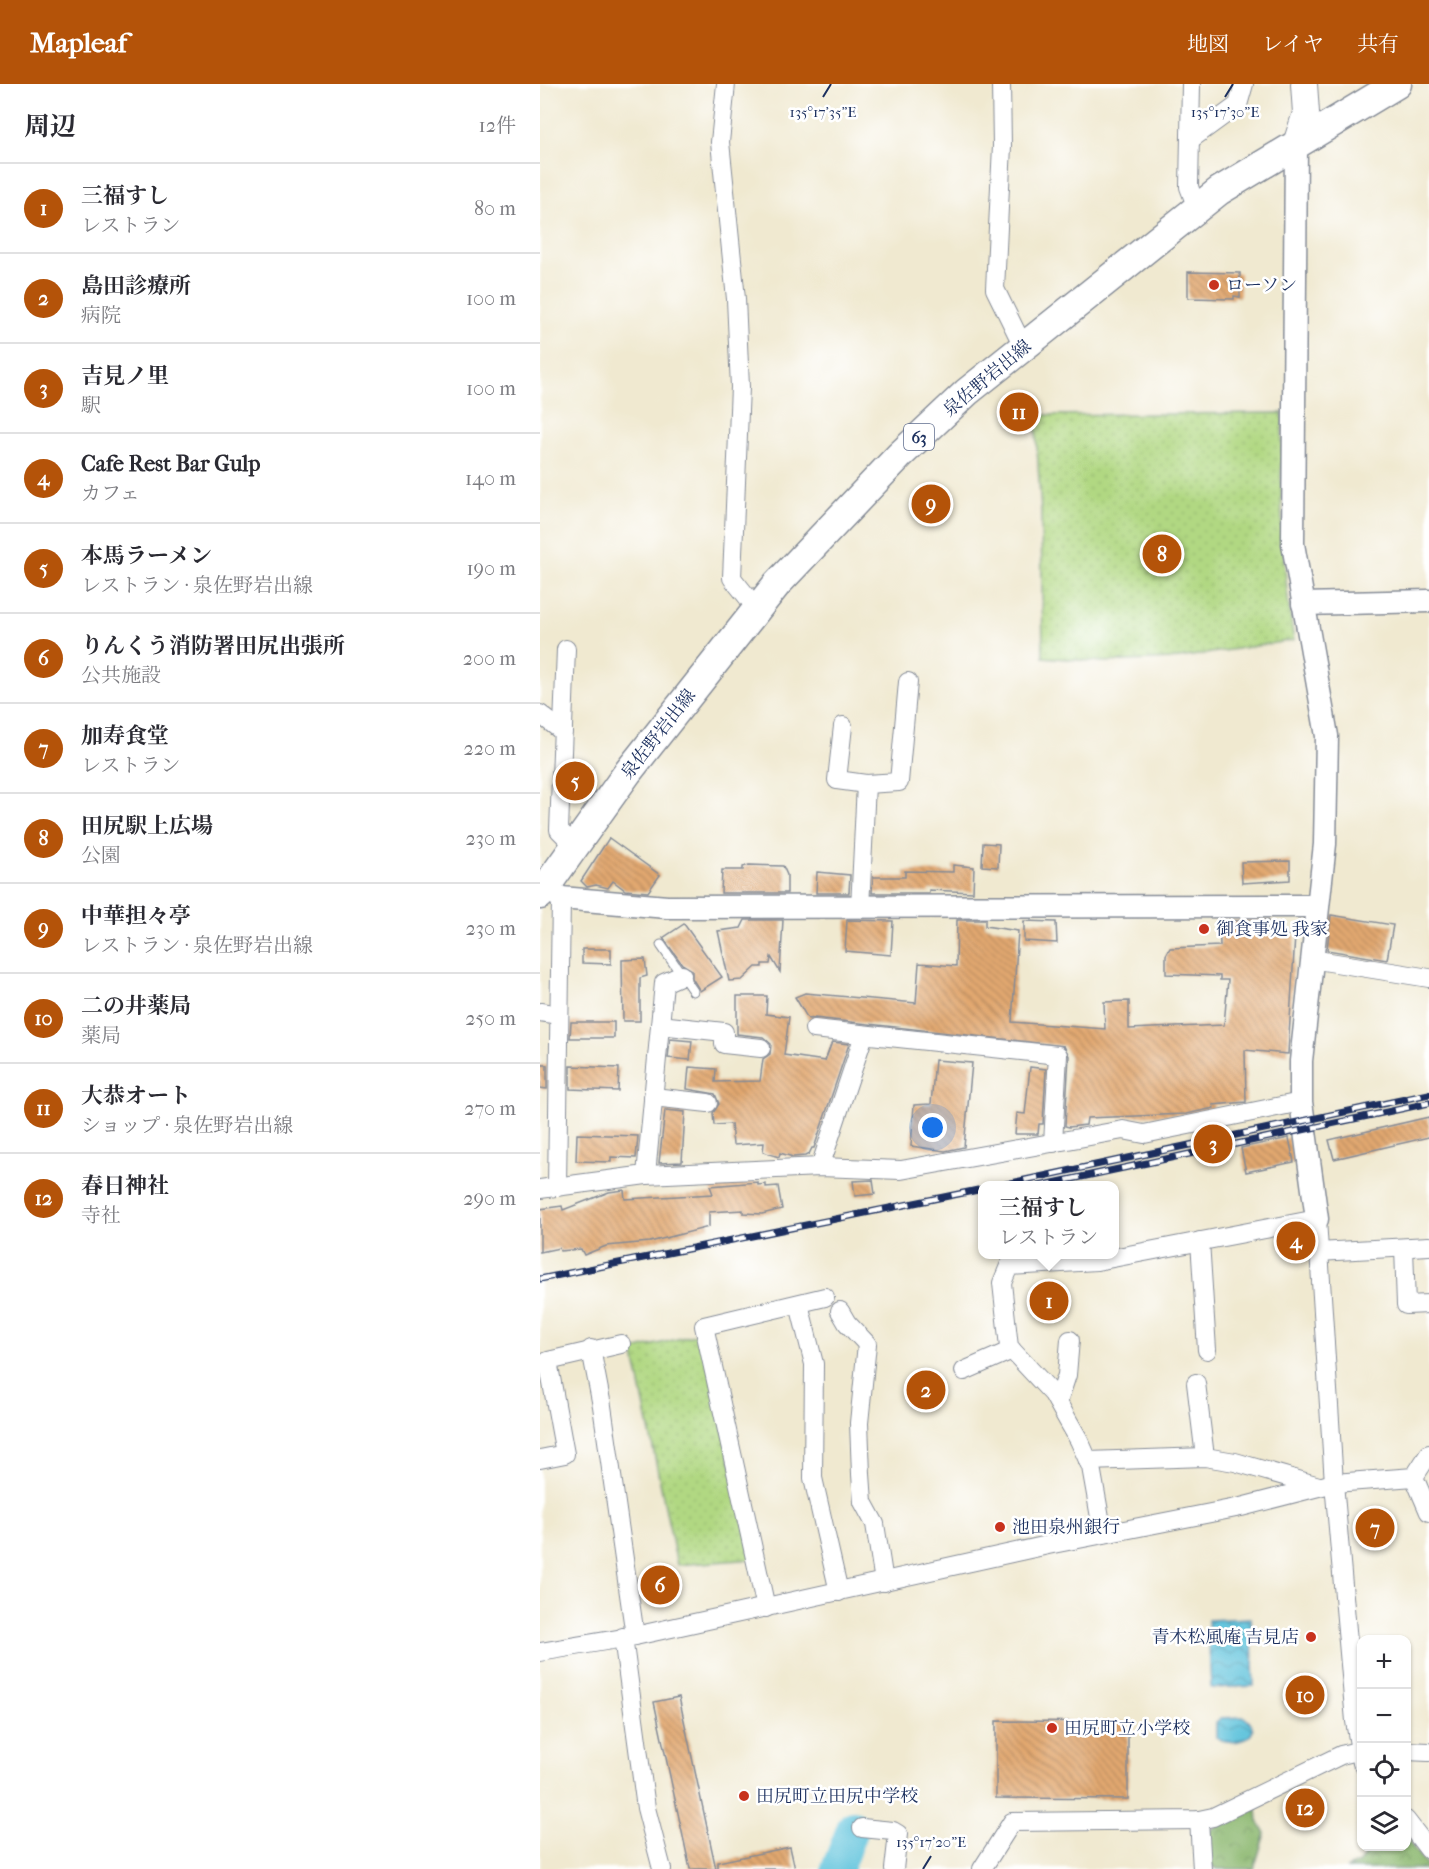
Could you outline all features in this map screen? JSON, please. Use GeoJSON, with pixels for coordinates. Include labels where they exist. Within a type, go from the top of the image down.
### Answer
{"type":"FeatureCollection","features":[{"type":"Feature","properties":{"kind":"main road"},"geometry":{"type":"LineString","coordinates":[[1296,144],[1306,113],[1304,84]]}},
{"type":"Feature","properties":{"kind":"main road","name":"泉佐野岩出線"},"geometry":{"type":"LineString","coordinates":[[549,893],[575,846],[628,772],[777,584],[900,455],[967,392],[1197,208],[1296,144],[1397,84]]}},
{"type":"Feature","properties":{"kind":"street"},"geometry":{"type":"LineString","coordinates":[[726,84],[720,142],[736,299],[740,387],[732,578],[757,609]]}},
{"type":"Feature","properties":{"kind":"street"},"geometry":{"type":"LineString","coordinates":[[1001,84],[1002,146],[995,289],[1023,346]]}},
{"type":"Feature","properties":{"kind":"street"},"geometry":{"type":"LineString","coordinates":[[1191,84],[1189,187],[1197,208]]}},
{"type":"Feature","properties":{"kind":"street"},"geometry":{"type":"LineString","coordinates":[[1190,140],[1238,105],[1244,84]]}},
{"type":"Feature","properties":{"kind":"street"},"geometry":{"type":"LineString","coordinates":[[1296,144],[1293,544],[1327,736],[1325,844],[1316,906],[1301,1061],[1301,1102],[1317,1219],[1327,1485],[1360,1743]]}},
{"type":"Feature","properties":{"kind":"street"},"geometry":{"type":"LineString","coordinates":[[1303,604],[1429,601]]}},
{"type":"Feature","properties":{"kind":"street"},"geometry":{"type":"LineString","coordinates":[[566,649],[559,830],[575,846]]}},
{"type":"Feature","properties":{"kind":"street"},"geometry":{"type":"LineString","coordinates":[[843,726],[837,780],[866,784],[899,782],[908,682]]}},
{"type":"Feature","properties":{"kind":"street"},"geometry":{"type":"LineString","coordinates":[[540,714],[563,732]]}},
{"type":"Feature","properties":{"kind":"street"},"geometry":{"type":"LineString","coordinates":[[860,908],[866,784]]}},
{"type":"Feature","properties":{"kind":"street"},"geometry":{"type":"LineString","coordinates":[[1301,1102],[1144,1134],[1124,1130],[902,1170],[820,1167],[646,1174],[549,1188],[559,1015],[549,893],[667,907],[1316,906]]}},
{"type":"Feature","properties":{"kind":"street"},"geometry":{"type":"LineString","coordinates":[[1311,959],[1429,978]]}},
{"type":"Feature","properties":{"kind":"street"},"geometry":{"type":"LineString","coordinates":[[646,1174],[664,982],[682,975]]}},
{"type":"Feature","properties":{"kind":"street"},"geometry":{"type":"LineString","coordinates":[[540,1012],[559,1015]]}},
{"type":"Feature","properties":{"kind":"street"},"geometry":{"type":"LineString","coordinates":[[660,1026],[724,1032],[724,1044],[761,1048]]}},
{"type":"Feature","properties":{"kind":"street"},"geometry":{"type":"LineString","coordinates":[[814,1029],[1058,1055],[1053,1143]]}},
{"type":"Feature","properties":{"kind":"street"},"geometry":{"type":"LineString","coordinates":[[820,1167],[864,1035]]}},
{"type":"Feature","properties":{"kind":"street"},"geometry":{"type":"LineString","coordinates":[[653,1097],[708,1103]]}},
{"type":"Feature","properties":{"kind":"street"},"geometry":{"type":"LineString","coordinates":[[1119,1257],[1317,1219]]}},
{"type":"Feature","properties":{"kind":"street"},"geometry":{"type":"LineString","coordinates":[[1200,1241],[1207,1350]]}},
{"type":"Feature","properties":{"kind":"street"},"geometry":{"type":"LineString","coordinates":[[1318,1252],[1429,1246]]}},
{"type":"Feature","properties":{"kind":"street"},"geometry":{"type":"LineString","coordinates":[[1404,1248],[1406,1305],[1429,1304]]}},
{"type":"Feature","properties":{"kind":"street"},"geometry":{"type":"LineString","coordinates":[[1103,1534],[1088,1461],[1058,1402],[1009,1347],[1002,1283],[1009,1266],[1107,1259]]}},
{"type":"Feature","properties":{"kind":"street"},"geometry":{"type":"LineString","coordinates":[[766,1608],[704,1326],[825,1297]]}},
{"type":"Feature","properties":{"kind":"street"},"geometry":{"type":"LineString","coordinates":[[799,1304],[814,1364],[813,1478],[838,1592]]}},
{"type":"Feature","properties":{"kind":"street"},"geometry":{"type":"LineString","coordinates":[[840,1311],[847,1323],[867,1344],[859,1422],[863,1502],[875,1524],[884,1582]]}},
{"type":"Feature","properties":{"kind":"street"},"geometry":{"type":"LineString","coordinates":[[1058,1402],[1068,1375],[1071,1340]]}},
{"type":"Feature","properties":{"kind":"street"},"geometry":{"type":"LineString","coordinates":[[540,1459],[565,1454],[544,1362],[591,1349],[621,1344]]}},
{"type":"Feature","properties":{"kind":"street"},"geometry":{"type":"LineString","coordinates":[[591,1349],[602,1406],[629,1636],[646,1808],[662,1869]]}},
{"type":"Feature","properties":{"kind":"street"},"geometry":{"type":"LineString","coordinates":[[964,1371],[1012,1350]]}},
{"type":"Feature","properties":{"kind":"street"},"geometry":{"type":"LineString","coordinates":[[1196,1383],[1205,1457]]}},
{"type":"Feature","properties":{"kind":"street"},"geometry":{"type":"LineString","coordinates":[[1414,1477],[1429,1454]]}},
{"type":"Feature","properties":{"kind":"street"},"geometry":{"type":"LineString","coordinates":[[1088,1461],[1205,1457],[1235,1462],[1327,1485]]}},
{"type":"Feature","properties":{"kind":"street"},"geometry":{"type":"LineString","coordinates":[[540,1652],[766,1608],[1103,1534],[1241,1507],[1327,1485],[1414,1477]]}},
{"type":"Feature","properties":{"kind":"street"},"geometry":{"type":"LineString","coordinates":[[1414,1477],[1429,1512]]}},
{"type":"Feature","properties":{"kind":"street"},"geometry":{"type":"LineString","coordinates":[[1411,1751],[1429,1752]]}},
{"type":"Feature","properties":{"kind":"street"},"geometry":{"type":"LineString","coordinates":[[982,1869],[1012,1822],[1199,1820],[1213,1817],[1341,1755],[1357,1754]]}},
{"type":"Feature","properties":{"kind":"street"},"geometry":{"type":"LineString","coordinates":[[1199,1820],[1202,1869]]}},
{"type":"Feature","properties":{"kind":"street"},"geometry":{"type":"LineString","coordinates":[[1411,1825],[1429,1850]]}},
{"type":"Feature","properties":{"kind":"street"},"geometry":{"type":"LineString","coordinates":[[862,1828],[893,1831],[898,1834],[894,1869]]}},
{"type":"Feature","properties":{"kind":"lane"},"geometry":{"type":"LineString","coordinates":[[661,945],[693,991]]}},
{"type":"Feature","properties":{"kind":"green space"},"geometry":{"type":"Polygon","coordinates":[[[1283,413],[1282,527],[1286,583],[1294,640],[1173,659],[1103,662],[1043,657],[1041,513],[1035,415],[1283,413]]]}},
{"type":"Feature","properties":{"kind":"green space"},"geometry":{"type":"Polygon","coordinates":[[[702,1333],[752,1559],[677,1565],[633,1350],[702,1333]]]}},
{"type":"Feature","properties":{"kind":"green space"},"geometry":{"type":"Polygon","coordinates":[[[1252,1806],[1257,1810],[1258,1821],[1265,1833],[1254,1869],[1218,1869],[1210,1865],[1207,1832],[1252,1806]]]}},
{"type":"Feature","properties":{"kind":"green space"},"geometry":{"type":"Polygon","coordinates":[[[1411,1844],[1429,1869],[1346,1869],[1359,1863],[1368,1851],[1411,1851],[1411,1844]]]}},
{"type":"Feature","properties":{"kind":"water"},"geometry":{"type":"Polygon","coordinates":[[[1251,1618],[1254,1686],[1211,1688],[1208,1620],[1251,1618]]]}},
{"type":"Feature","properties":{"kind":"water"},"geometry":{"type":"Polygon","coordinates":[[[1244,1717],[1253,1730],[1246,1739],[1231,1742],[1216,1737],[1216,1722],[1221,1718],[1244,1717]]]}},
{"type":"Feature","properties":{"kind":"building","name":"ローソン"},"geometry":{"type":"Polygon","coordinates":[[[1188,272],[1240,273],[1240,297],[1234,296],[1234,299],[1188,298],[1188,272]]]}},
{"type":"Feature","properties":{"kind":"building"},"geometry":{"type":"Polygon","coordinates":[[[609,838],[660,875],[648,892],[625,890],[613,881],[608,888],[596,885],[587,887],[581,881],[609,838]]]}},
{"type":"Feature","properties":{"kind":"building"},"geometry":{"type":"Polygon","coordinates":[[[983,843],[999,844],[998,867],[982,866],[983,843]]]}},
{"type":"Feature","properties":{"kind":"building"},"geometry":{"type":"Polygon","coordinates":[[[1290,861],[1290,880],[1242,883],[1241,862],[1290,861]]]}},
{"type":"Feature","properties":{"kind":"building"},"geometry":{"type":"Polygon","coordinates":[[[749,865],[783,866],[787,875],[787,893],[721,893],[722,870],[743,870],[743,867],[749,865]]]}},
{"type":"Feature","properties":{"kind":"building"},"geometry":{"type":"Polygon","coordinates":[[[953,865],[974,867],[973,892],[929,890],[929,893],[872,893],[873,877],[905,877],[905,871],[953,872],[953,865]]]}},
{"type":"Feature","properties":{"kind":"building"},"geometry":{"type":"Polygon","coordinates":[[[817,872],[850,875],[849,893],[816,893],[817,872]]]}},
{"type":"Feature","properties":{"kind":"building"},"geometry":{"type":"Polygon","coordinates":[[[1331,915],[1393,925],[1387,960],[1327,950],[1331,915]]]}},
{"type":"Feature","properties":{"kind":"building"},"geometry":{"type":"Polygon","coordinates":[[[745,920],[783,920],[780,972],[771,957],[770,964],[756,967],[742,980],[729,981],[718,931],[741,928],[745,920]]]}},
{"type":"Feature","properties":{"kind":"building"},"geometry":{"type":"Polygon","coordinates":[[[847,920],[893,921],[891,955],[845,951],[847,920]]]}},
{"type":"Feature","properties":{"kind":"building"},"geometry":{"type":"Polygon","coordinates":[[[957,920],[985,920],[985,926],[1018,931],[1012,1022],[1105,1029],[1104,1002],[1129,1001],[1129,1029],[1224,1025],[1228,980],[1220,980],[1220,976],[1166,974],[1166,955],[1170,948],[1220,946],[1219,921],[1268,920],[1268,935],[1295,935],[1288,1054],[1245,1050],[1246,1102],[1213,1105],[1214,1108],[1186,1114],[1087,1118],[1086,1125],[1069,1127],[1065,1126],[1069,1056],[1064,1046],[808,1019],[795,997],[805,993],[916,1003],[919,963],[956,966],[957,920]]]}},
{"type":"Feature","properties":{"kind":"building"},"geometry":{"type":"Polygon","coordinates":[[[1024,921],[1056,922],[1057,943],[1024,941],[1024,921]]]}},
{"type":"Feature","properties":{"kind":"building"},"geometry":{"type":"Polygon","coordinates":[[[684,924],[722,977],[700,991],[692,978],[692,970],[682,964],[663,938],[684,924]]]}},
{"type":"Feature","properties":{"kind":"building"},"geometry":{"type":"Polygon","coordinates":[[[582,949],[611,949],[611,964],[582,963],[582,949]]]}},
{"type":"Feature","properties":{"kind":"building"},"geometry":{"type":"Polygon","coordinates":[[[645,959],[647,976],[640,978],[640,1021],[623,1021],[622,960],[645,959]]]}},
{"type":"Feature","properties":{"kind":"building"},"geometry":{"type":"Polygon","coordinates":[[[737,996],[767,996],[766,1014],[789,1017],[784,1055],[825,1061],[832,1042],[849,1044],[814,1148],[805,1156],[793,1157],[780,1153],[779,1157],[763,1152],[764,1143],[733,1145],[731,1124],[714,1125],[713,1113],[719,1104],[715,1094],[687,1089],[689,1067],[716,1069],[715,1082],[760,1081],[763,1059],[770,1054],[771,1044],[763,1037],[737,1034],[737,996]]]}},
{"type":"Feature","properties":{"kind":"building"},"geometry":{"type":"Polygon","coordinates":[[[571,1022],[614,1022],[614,1038],[570,1038],[571,1022]]]}},
{"type":"Feature","properties":{"kind":"building"},"geometry":{"type":"Polygon","coordinates":[[[670,1039],[692,1041],[690,1060],[668,1058],[670,1039]]]}},
{"type":"Feature","properties":{"kind":"building"},"geometry":{"type":"Polygon","coordinates":[[[935,1060],[972,1063],[964,1147],[945,1151],[911,1146],[914,1105],[931,1104],[935,1060]]]}},
{"type":"Feature","properties":{"kind":"building"},"geometry":{"type":"Polygon","coordinates":[[[540,1065],[547,1065],[547,1089],[540,1088],[540,1065]]]}},
{"type":"Feature","properties":{"kind":"building"},"geometry":{"type":"Polygon","coordinates":[[[570,1066],[619,1068],[618,1091],[570,1089],[570,1066]]]}},
{"type":"Feature","properties":{"kind":"building"},"geometry":{"type":"Polygon","coordinates":[[[1030,1067],[1046,1069],[1043,1124],[1039,1124],[1038,1134],[1015,1134],[1017,1113],[1025,1114],[1030,1067]]]}},
{"type":"Feature","properties":{"kind":"building"},"geometry":{"type":"Polygon","coordinates":[[[665,1110],[685,1112],[682,1162],[659,1163],[665,1110]]]}},
{"type":"Feature","properties":{"kind":"building"},"geometry":{"type":"Polygon","coordinates":[[[1429,1117],[1429,1137],[1334,1159],[1329,1140],[1429,1117]]]}},
{"type":"Feature","properties":{"kind":"building"},"geometry":{"type":"Polygon","coordinates":[[[577,1134],[638,1136],[636,1158],[611,1157],[611,1162],[576,1161],[577,1134]]]}},
{"type":"Feature","properties":{"kind":"building"},"geometry":{"type":"Polygon","coordinates":[[[1289,1138],[1294,1162],[1246,1172],[1241,1148],[1289,1138]]]}},
{"type":"Feature","properties":{"kind":"building"},"geometry":{"type":"Polygon","coordinates":[[[873,1180],[875,1194],[855,1196],[853,1181],[873,1180]]]}},
{"type":"Feature","properties":{"kind":"building"},"geometry":{"type":"Polygon","coordinates":[[[758,1182],[758,1185],[766,1184],[766,1187],[778,1186],[782,1209],[762,1214],[743,1213],[743,1210],[709,1212],[709,1227],[650,1242],[606,1246],[584,1255],[581,1249],[560,1251],[559,1248],[540,1252],[540,1209],[562,1206],[563,1210],[609,1192],[624,1190],[625,1199],[713,1194],[710,1186],[758,1182]]]}},
{"type":"Feature","properties":{"kind":"building"},"geometry":{"type":"Polygon","coordinates":[[[679,1697],[716,1869],[690,1869],[654,1702],[679,1697]]]}},
{"type":"Feature","properties":{"kind":"building"},"geometry":{"type":"Polygon","coordinates":[[[996,1721],[1128,1722],[1128,1799],[996,1798],[996,1721]]]}},
{"type":"Feature","properties":{"kind":"building"},"geometry":{"type":"Polygon","coordinates":[[[790,1847],[795,1869],[718,1869],[718,1862],[790,1847]]]}},
{"type":"Feature","properties":{"kind":"waterway"},"geometry":{"type":"LineString","coordinates":[[837,1869],[853,1827]]}},
{"type":"Feature","properties":{"kind":"railway"},"geometry":{"type":"LineString","coordinates":[[1020,1181],[1429,1094]]}},
{"type":"Feature","properties":{"kind":"railway"},"geometry":{"type":"LineString","coordinates":[[1062,1181],[1429,1103]]}},
{"type":"Feature","properties":{"kind":"railway"},"geometry":{"type":"LineString","coordinates":[[540,1279],[978,1190]]}},
{"type":"Feature","properties":{"kind":"place","name":"ローソン"},"geometry":{"type":"Point","coordinates":[1214,285]}},
{"type":"Feature","properties":{"kind":"place","name":"大恭オート"},"geometry":{"type":"Point","coordinates":[1019,412]}},
{"type":"Feature","properties":{"kind":"place","name":"中華担々亭"},"geometry":{"type":"Point","coordinates":[931,504]}},
{"type":"Feature","properties":{"kind":"place","name":"田尻駅上広場"},"geometry":{"type":"Point","coordinates":[1162,554]}},
{"type":"Feature","properties":{"kind":"place","name":"本馬ラーメン"},"geometry":{"type":"Point","coordinates":[575,781]}},
{"type":"Feature","properties":{"kind":"place","name":"御食事処 我家"},"geometry":{"type":"Point","coordinates":[1204,929]}},
{"type":"Feature","properties":{"kind":"place","name":"吉見ノ里"},"geometry":{"type":"Point","coordinates":[1213,1144]}},
{"type":"Feature","properties":{"kind":"place","name":"Cafe Rest Bar Gulp"},"geometry":{"type":"Point","coordinates":[1296,1241]}},
{"type":"Feature","properties":{"kind":"place","name":"三福すし"},"geometry":{"type":"Point","coordinates":[1049,1301]}},
{"type":"Feature","properties":{"kind":"place","name":"島田診療所"},"geometry":{"type":"Point","coordinates":[926,1390]}},
{"type":"Feature","properties":{"kind":"place","name":"池田泉州銀行"},"geometry":{"type":"Point","coordinates":[1000,1527]}},
{"type":"Feature","properties":{"kind":"place","name":"加寿食堂"},"geometry":{"type":"Point","coordinates":[1375,1528]}},
{"type":"Feature","properties":{"kind":"place","name":"りんくう消防署田尻出張所"},"geometry":{"type":"Point","coordinates":[660,1585]}},
{"type":"Feature","properties":{"kind":"place","name":"青木松風庵 吉見店"},"geometry":{"type":"Point","coordinates":[1311,1637]}},
{"type":"Feature","properties":{"kind":"place","name":"二の井薬局"},"geometry":{"type":"Point","coordinates":[1305,1695]}},
{"type":"Feature","properties":{"kind":"place","name":"田尻町立小学校"},"geometry":{"type":"Point","coordinates":[1052,1728]}},
{"type":"Feature","properties":{"kind":"place","name":"田尻町立田尻中学校"},"geometry":{"type":"Point","coordinates":[744,1796]}},
{"type":"Feature","properties":{"kind":"place","name":"春日神社"},"geometry":{"type":"Point","coordinates":[1305,1808]}}]}
